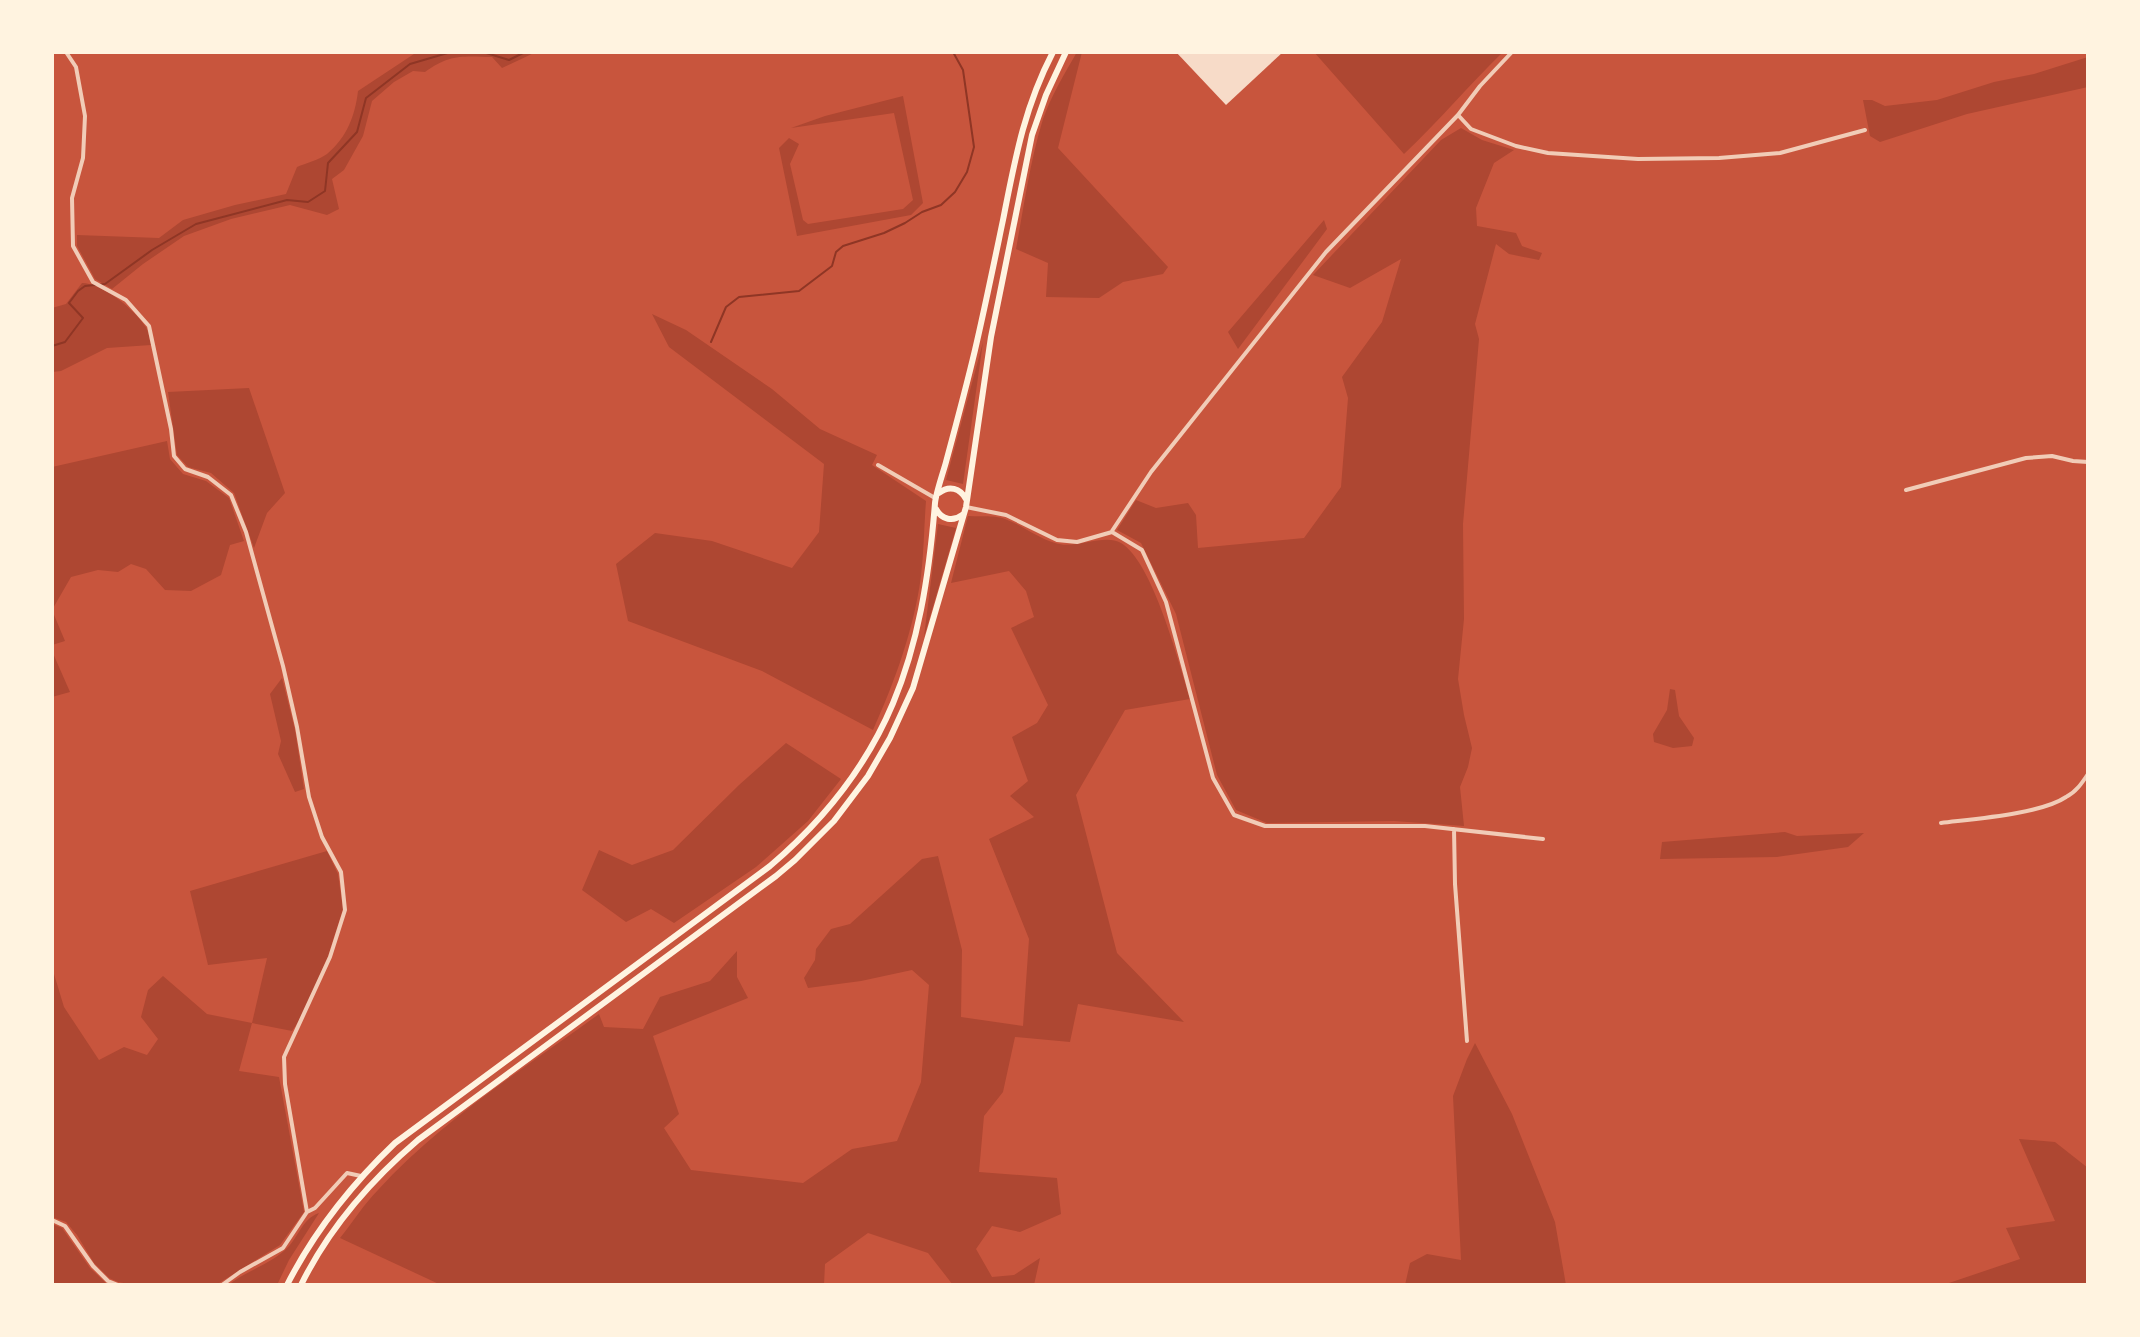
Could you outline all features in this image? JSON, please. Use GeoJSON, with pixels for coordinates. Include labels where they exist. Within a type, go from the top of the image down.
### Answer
{"type":"FeatureCollection","features":[{"type":"Feature","properties":{"kind":"main road"},"geometry":{"type":"LineString","coordinates":[[287,1285],[320,1228],[361,1176],[395,1143],[770,866],[830,808],[871,748],[889,715],[908,668],[921,615],[937,496],[976,347],[1020,136],[1033,94],[1053,52]]}},
{"type":"Feature","properties":{"kind":"main road"},"geometry":{"type":"LineString","coordinates":[[301,1285],[324,1244],[378,1175],[418,1140],[776,876],[834,821],[868,776],[903,713],[921,666],[966,509],[991,337],[1027,158],[1037,119],[1066,52]]}},
{"type":"Feature","properties":{"kind":"main road"},"geometry":{"type":"LineString","coordinates":[[936,509],[948,520],[958,518],[966,509],[965,497],[958,490],[948,488],[937,496]]}},
{"type":"Feature","properties":{"kind":"street"},"geometry":{"type":"LineString","coordinates":[[66,52],[76,67],[85,116],[83,158],[72,198],[73,246],[93,282],[126,300],[149,326],[174,456],[185,469],[208,477],[231,495],[246,532],[283,666],[309,797],[322,837],[341,872],[345,910],[330,957],[284,1057],[285,1084],[307,1212]]}},
{"type":"Feature","properties":{"kind":"street"},"geometry":{"type":"LineString","coordinates":[[966,509],[1006,515],[1057,540],[1077,542],[1112,532],[1158,463],[1326,252],[1458,115],[1512,52]]}},
{"type":"Feature","properties":{"kind":"street"},"geometry":{"type":"LineString","coordinates":[[1458,115],[1471,129],[1516,146],[1548,153],[1638,159],[1719,158],[1780,153],[1865,130]]}},
{"type":"Feature","properties":{"kind":"street"},"geometry":{"type":"LineString","coordinates":[[1906,490],[2026,458],[2052,456],[2088,462]]}},
{"type":"Feature","properties":{"kind":"street"},"geometry":{"type":"LineString","coordinates":[[878,465],[937,496]]}},
{"type":"Feature","properties":{"kind":"street"},"geometry":{"type":"LineString","coordinates":[[1112,532],[1142,550],[1166,602],[1213,778],[1234,815],[1265,826],[1425,826],[1543,839]]}},
{"type":"Feature","properties":{"kind":"street"},"geometry":{"type":"LineString","coordinates":[[1941,823],[2032,809],[2063,800],[2088,774]]}},
{"type":"Feature","properties":{"kind":"street"},"geometry":{"type":"LineString","coordinates":[[1454,829],[1467,1041]]}},
{"type":"Feature","properties":{"kind":"street"},"geometry":{"type":"LineString","coordinates":[[222,1285],[283,1248],[307,1212],[315,1208],[347,1173],[361,1176]]}},
{"type":"Feature","properties":{"kind":"street"},"geometry":{"type":"LineString","coordinates":[[52,1220],[65,1226],[93,1266],[108,1281],[118,1285]]}},
{"type":"Feature","properties":{"kind":"shaded area"},"geometry":{"type":"Polygon","coordinates":[[[417,52],[536,52],[502,68],[492,57],[457,57],[425,72],[413,71],[394,82],[372,101],[363,136],[344,170],[332,179],[339,209],[327,215],[290,205],[231,219],[184,236],[112,289],[95,279],[77,246],[77,235],[159,238],[183,220],[286,194],[297,167],[324,156],[345,133],[355,109],[358,91],[417,52]]]}},
{"type":"Feature","properties":{"kind":"shaded area"},"geometry":{"type":"Polygon","coordinates":[[[1077,52],[1082,52],[1058,148],[1168,267],[1163,274],[1123,282],[1099,298],[1046,297],[1048,263],[1016,249],[1043,119],[1077,52]]]}},
{"type":"Feature","properties":{"kind":"shaded area"},"geometry":{"type":"Polygon","coordinates":[[[1314,52],[1503,52],[1404,154],[1314,52]]]}},
{"type":"Feature","properties":{"kind":"shaded area"},"geometry":{"type":"Polygon","coordinates":[[[2088,57],[2088,87],[1967,114],[1880,142],[1870,136],[1863,100],[1885,106],[1937,100],[2088,57]]]}},
{"type":"Feature","properties":{"kind":"shaded area"},"geometry":{"type":"Polygon","coordinates":[[[903,96],[923,203],[911,215],[797,236],[779,148],[789,138],[799,144],[790,164],[803,220],[808,224],[903,209],[913,200],[894,113],[791,128],[903,96]]]}},
{"type":"Feature","properties":{"kind":"shaded area"},"geometry":{"type":"Polygon","coordinates":[[[1461,128],[1482,140],[1514,150],[1494,163],[1476,208],[1477,226],[1516,233],[1522,246],[1542,253],[1539,260],[1509,254],[1496,244],[1475,324],[1479,339],[1463,524],[1464,619],[1458,679],[1472,748],[1460,787],[1464,826],[1394,821],[1267,823],[1236,810],[1217,775],[1176,614],[1141,543],[1117,530],[1136,500],[1156,508],[1188,503],[1196,515],[1198,548],[1304,538],[1341,487],[1348,398],[1342,377],[1382,322],[1401,259],[1350,288],[1313,275],[1441,140],[1461,128]]]}},
{"type":"Feature","properties":{"kind":"shaded area"},"geometry":{"type":"Polygon","coordinates":[[[1324,220],[1327,229],[1238,349],[1228,332],[1324,220]]]}},
{"type":"Feature","properties":{"kind":"shaded area"},"geometry":{"type":"Polygon","coordinates":[[[82,283],[99,287],[126,305],[146,328],[151,345],[107,348],[61,371],[52,372],[52,308],[66,304],[82,283]]]}},
{"type":"Feature","properties":{"kind":"shaded area"},"geometry":{"type":"Polygon","coordinates":[[[652,314],[686,330],[772,389],[820,429],[877,455],[872,465],[926,501],[921,576],[914,616],[896,674],[873,730],[762,671],[628,621],[616,564],[655,533],[712,541],[792,568],[819,532],[824,464],[669,347],[652,314]]]}},
{"type":"Feature","properties":{"kind":"shaded area"},"geometry":{"type":"Polygon","coordinates":[[[983,342],[963,484],[946,480],[983,342]]]}},
{"type":"Feature","properties":{"kind":"shaded area"},"geometry":{"type":"Polygon","coordinates":[[[249,388],[285,493],[267,513],[254,548],[234,493],[211,473],[188,467],[177,455],[168,392],[249,388]]]}},
{"type":"Feature","properties":{"kind":"shaded area"},"geometry":{"type":"Polygon","coordinates":[[[167,441],[170,459],[183,474],[206,481],[229,498],[244,541],[230,545],[221,575],[191,591],[165,590],[146,569],[131,564],[118,572],[98,570],[71,577],[52,610],[52,467],[167,441]]]}},
{"type":"Feature","properties":{"kind":"shaded area"},"geometry":{"type":"Polygon","coordinates":[[[968,516],[1001,518],[1063,545],[1106,540],[1121,543],[1144,570],[1154,591],[1190,699],[1125,710],[1076,795],[1117,953],[1184,1022],[1078,1004],[1070,1042],[1015,1037],[1003,1092],[984,1116],[979,1172],[1057,1178],[1061,1214],[1020,1232],[992,1226],[976,1249],[992,1277],[1014,1275],[1040,1258],[1034,1285],[953,1285],[928,1253],[868,1233],[825,1264],[824,1285],[441,1285],[340,1238],[368,1201],[402,1165],[456,1118],[512,1076],[599,1014],[604,1027],[643,1029],[660,997],[710,981],[737,951],[737,977],[748,998],[653,1036],[679,1114],[664,1128],[691,1170],[803,1183],[852,1149],[897,1141],[921,1082],[929,985],[912,970],[808,988],[804,978],[815,960],[816,949],[831,929],[850,924],[922,859],[938,856],[962,950],[961,1017],[1023,1026],[1029,939],[989,839],[1034,817],[1010,796],[1028,781],[1012,737],[1037,723],[1048,705],[1011,628],[1034,617],[1026,591],[1009,571],[951,583],[968,516]]]}},
{"type":"Feature","properties":{"kind":"shaded area"},"geometry":{"type":"Polygon","coordinates":[[[938,524],[956,528],[924,637],[938,524]]]}},
{"type":"Feature","properties":{"kind":"shaded area"},"geometry":{"type":"Polygon","coordinates":[[[52,610],[65,641],[52,645],[52,610]]]}},
{"type":"Feature","properties":{"kind":"shaded area"},"geometry":{"type":"Polygon","coordinates":[[[52,651],[70,692],[52,697],[52,651]]]}},
{"type":"Feature","properties":{"kind":"shaded area"},"geometry":{"type":"Polygon","coordinates":[[[282,678],[295,730],[304,789],[295,792],[278,754],[281,741],[270,694],[282,678]]]}},
{"type":"Feature","properties":{"kind":"shaded area"},"geometry":{"type":"Polygon","coordinates":[[[1670,689],[1675,690],[1679,716],[1694,738],[1692,746],[1673,748],[1654,742],[1653,734],[1667,710],[1670,689]]]}},
{"type":"Feature","properties":{"kind":"shaded area"},"geometry":{"type":"Polygon","coordinates":[[[786,743],[841,779],[808,821],[756,867],[674,923],[651,909],[626,922],[582,890],[599,850],[632,865],[673,850],[786,743]]]}},
{"type":"Feature","properties":{"kind":"shaded area"},"geometry":{"type":"Polygon","coordinates":[[[1785,832],[1797,836],[1864,833],[1848,847],[1777,857],[1660,859],[1662,842],[1785,832]]]}},
{"type":"Feature","properties":{"kind":"shaded area"},"geometry":{"type":"Polygon","coordinates":[[[327,851],[338,874],[343,909],[328,956],[303,1015],[292,1031],[252,1023],[267,958],[208,965],[190,891],[327,851]]]}},
{"type":"Feature","properties":{"kind":"shaded area"},"geometry":{"type":"Polygon","coordinates":[[[52,975],[64,1007],[99,1060],[124,1047],[147,1055],[158,1039],[141,1017],[148,990],[163,976],[207,1014],[252,1023],[239,1071],[279,1077],[304,1212],[280,1245],[216,1285],[134,1285],[109,1278],[94,1263],[66,1222],[52,1217],[52,975]]]}},
{"type":"Feature","properties":{"kind":"shaded area"},"geometry":{"type":"Polygon","coordinates":[[[1475,1043],[1512,1114],[1555,1222],[1566,1285],[1405,1285],[1410,1263],[1427,1254],[1461,1260],[1453,1096],[1475,1043]]]}},
{"type":"Feature","properties":{"kind":"shaded area"},"geometry":{"type":"Polygon","coordinates":[[[2019,1139],[2055,1142],[2088,1168],[2088,1285],[1950,1285],[2020,1259],[2006,1228],[2055,1221],[2019,1139]]]}},
{"type":"Feature","properties":{"kind":"shaded area"},"geometry":{"type":"Polygon","coordinates":[[[319,1213],[277,1285],[228,1285],[284,1251],[308,1220],[319,1213]]]}},
{"type":"Feature","properties":{"kind":"shaded area"},"geometry":{"type":"Polygon","coordinates":[[[52,1224],[62,1228],[90,1268],[108,1285],[52,1285],[52,1224]]]}},
{"type":"Feature","properties":{"kind":"building"},"geometry":{"type":"Polygon","coordinates":[[[1176,52],[1283,52],[1226,105],[1176,52]]]}},
{"type":"Feature","properties":{"kind":"waterway"},"geometry":{"type":"LineString","coordinates":[[52,346],[65,342],[83,318],[69,303],[85,286],[105,284],[152,250],[196,224],[287,200],[308,202],[325,191],[328,163],[357,132],[366,98],[410,64],[451,52]]}},
{"type":"Feature","properties":{"kind":"waterway"},"geometry":{"type":"LineString","coordinates":[[483,52],[509,60],[525,52]]}},
{"type":"Feature","properties":{"kind":"waterway"},"geometry":{"type":"LineString","coordinates":[[711,342],[726,307],[739,297],[799,291],[832,266],[836,252],[843,246],[905,223],[941,205],[955,192],[967,172],[974,147],[963,70],[953,52]]}}]}
